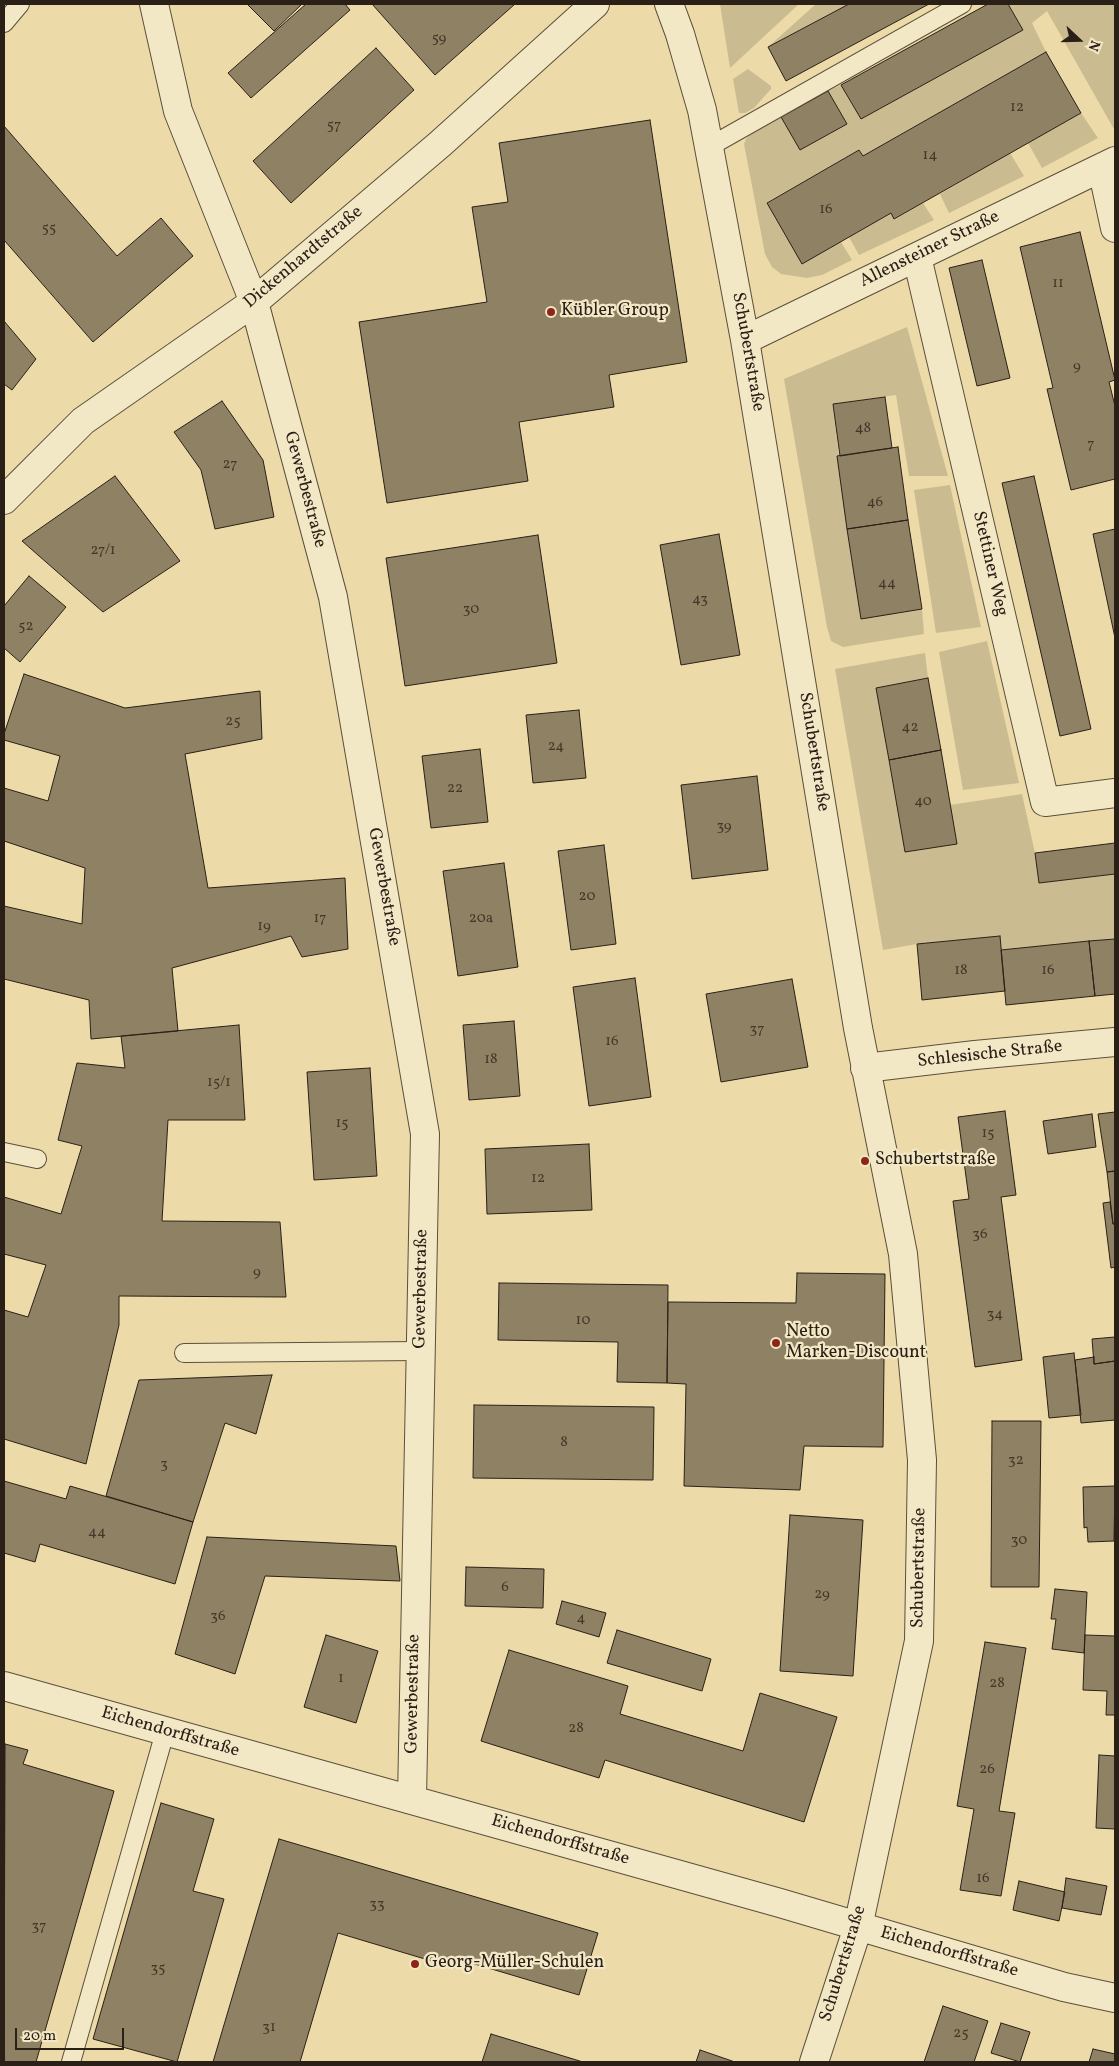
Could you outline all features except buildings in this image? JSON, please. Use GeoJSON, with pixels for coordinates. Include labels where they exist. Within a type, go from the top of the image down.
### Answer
{"type":"FeatureCollection","features":[{"type":"Feature","properties":{"kind":"street","name":"Gewerbestraße"},"geometry":{"type":"LineString","coordinates":[[154,4],[178,111],[254,302],[333,597],[425,1134],[412,1799]]}},
{"type":"Feature","properties":{"kind":"street","name":"Dickenhardtstraße"},"geometry":{"type":"LineString","coordinates":[[4,500],[83,421],[254,302],[440,144],[595,4]]}},
{"type":"Feature","properties":{"kind":"street","name":"Schubertstraße"},"geometry":{"type":"LineString","coordinates":[[669,4],[680,34],[702,110],[746,340],[865,1068],[888,1171],[903,1254],[922,1460],[919,1641],[858,1927],[814,2062]]}},
{"type":"Feature","properties":{"kind":"street","name":"Allensteiner Straße"},"geometry":{"type":"LineString","coordinates":[[746,340],[1108,164]]}},
{"type":"Feature","properties":{"kind":"street"},"geometry":{"type":"LineString","coordinates":[[1108,164],[1115,228]]}},
{"type":"Feature","properties":{"kind":"street","name":"Stettiner Weg"},"geometry":{"type":"LineString","coordinates":[[917,257],[1045,802],[1115,793]]}},
{"type":"Feature","properties":{"kind":"street","name":"Schlesische Straße"},"geometry":{"type":"LineString","coordinates":[[865,1068],[974,1055],[1115,1042]]}},
{"type":"Feature","properties":{"kind":"street","name":"Eichendorffstraße"},"geometry":{"type":"LineString","coordinates":[[4,1686],[770,1900],[1064,1987],[1115,1998]]}},
{"type":"Feature","properties":{"kind":"lane"},"geometry":{"type":"LineString","coordinates":[[4,23],[20,4]]}},
{"type":"Feature","properties":{"kind":"lane"},"geometry":{"type":"LineString","coordinates":[[708,148],[962,4]]}},
{"type":"Feature","properties":{"kind":"lane"},"geometry":{"type":"LineString","coordinates":[[4,1152],[37,1159]]}},
{"type":"Feature","properties":{"kind":"lane"},"geometry":{"type":"LineString","coordinates":[[184,1353],[421,1351]]}},
{"type":"Feature","properties":{"kind":"lane"},"geometry":{"type":"LineString","coordinates":[[71,2062],[165,1732]]}},
{"type":"Feature","properties":{"kind":"shaded area"},"geometry":{"type":"Polygon","coordinates":[[[720,4],[799,4],[730,68],[720,4]]]}},
{"type":"Feature","properties":{"kind":"shaded area"},"geometry":{"type":"Polygon","coordinates":[[[816,4],[849,4],[768,47],[816,4]]]}},
{"type":"Feature","properties":{"kind":"shaded area"},"geometry":{"type":"Polygon","coordinates":[[[1008,4],[1115,4],[1115,131],[1047,11],[1032,23],[1046,52],[863,156],[859,150],[767,202],[841,242],[852,260],[822,275],[807,278],[781,274],[772,267],[765,254],[744,144],[750,134],[781,117],[800,150],[847,124],[828,91],[841,85],[861,119],[1023,30],[1008,4]]]}},
{"type":"Feature","properties":{"kind":"shaded area"},"geometry":{"type":"Polygon","coordinates":[[[748,69],[771,86],[771,89],[754,108],[745,113],[739,113],[733,79],[748,69]]]}},
{"type":"Feature","properties":{"kind":"shaded area"},"geometry":{"type":"Polygon","coordinates":[[[1081,113],[1098,138],[1042,168],[1028,143],[1081,113]]]}},
{"type":"Feature","properties":{"kind":"shaded area"},"geometry":{"type":"Polygon","coordinates":[[[1010,153],[1024,176],[949,213],[940,194],[1010,153]]]}},
{"type":"Feature","properties":{"kind":"shaded area"},"geometry":{"type":"Polygon","coordinates":[[[923,203],[934,220],[859,255],[849,237],[891,213],[895,219],[923,203]]]}},
{"type":"Feature","properties":{"kind":"shaded area"},"geometry":{"type":"Polygon","coordinates":[[[907,327],[948,476],[909,476],[896,395],[833,404],[847,529],[861,618],[922,609],[924,634],[843,647],[831,641],[827,627],[784,379],[907,327]]]}},
{"type":"Feature","properties":{"kind":"shaded area"},"geometry":{"type":"Polygon","coordinates":[[[950,485],[981,627],[936,633],[914,490],[950,485]]]}},
{"type":"Feature","properties":{"kind":"shaded area"},"geometry":{"type":"Polygon","coordinates":[[[987,641],[1019,783],[963,790],[939,652],[987,641]]]}},
{"type":"Feature","properties":{"kind":"shaded area"},"geometry":{"type":"Polygon","coordinates":[[[925,653],[928,678],[876,688],[905,852],[956,844],[950,805],[1022,794],[1035,853],[1039,883],[1115,874],[1115,939],[1001,950],[1000,936],[917,944],[883,950],[835,669],[925,653]]]}},
{"type":"Feature","properties":{"kind":"place","name":"Kübler Group"},"geometry":{"type":"Point","coordinates":[551,312]}},
{"type":"Feature","properties":{"kind":"place","name":"Schubertstraße"},"geometry":{"type":"Point","coordinates":[865,1161]}},
{"type":"Feature","properties":{"kind":"place","name":"Netto Marken-Discount"},"geometry":{"type":"Point","coordinates":[776,1343]}},
{"type":"Feature","properties":{"kind":"place","name":"Georg-Müller-Schulen"},"geometry":{"type":"Point","coordinates":[415,1964]}}]}
